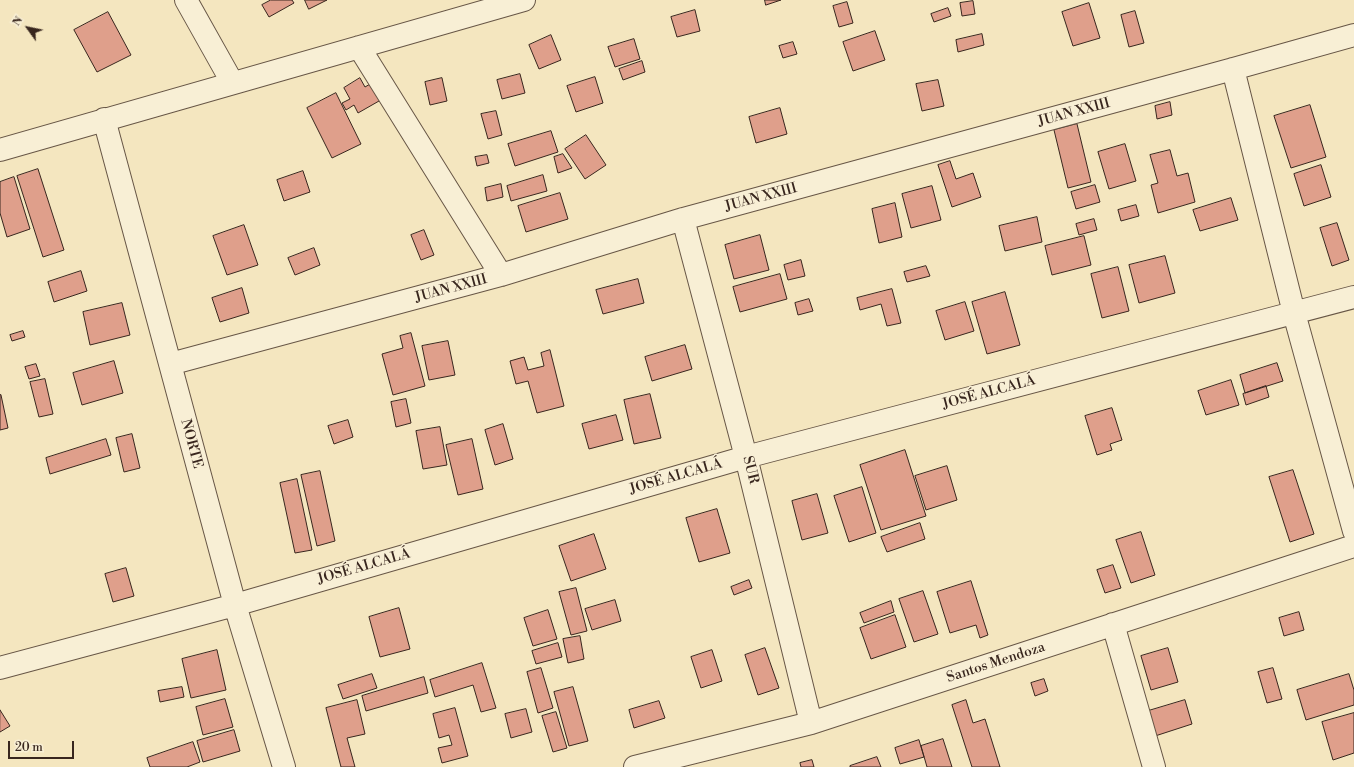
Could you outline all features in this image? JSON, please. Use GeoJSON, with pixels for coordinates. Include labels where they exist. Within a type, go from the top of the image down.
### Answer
{"type":"FeatureCollection","features":[{"type":"Feature","properties":{"kind":"street"},"geometry":{"type":"LineString","coordinates":[[186,0],[232,82]]}},
{"type":"Feature","properties":{"kind":"street"},"geometry":{"type":"LineString","coordinates":[[0,150],[510,2]]}},
{"type":"Feature","properties":{"kind":"street","name":"JUAN XXIII"},"geometry":{"type":"LineString","coordinates":[[170,364],[501,275],[684,219],[1233,69],[1354,34]]}},
{"type":"Feature","properties":{"kind":"street"},"geometry":{"type":"LineString","coordinates":[[359,47],[501,275]]}},
{"type":"Feature","properties":{"kind":"street"},"geometry":{"type":"LineString","coordinates":[[1233,69],[1294,314],[1354,531]]}},
{"type":"Feature","properties":{"kind":"street","name":"NORTE"},"geometry":{"type":"LineString","coordinates":[[104,119],[235,605],[284,767]]}},
{"type":"Feature","properties":{"kind":"street","name":"SUR"},"geometry":{"type":"LineString","coordinates":[[684,219],[746,457],[811,723]]}},
{"type":"Feature","properties":{"kind":"street","name":"JOSÉ ALCALÁ"},"geometry":{"type":"LineString","coordinates":[[0,668],[235,605],[746,457],[1354,297]]}},
{"type":"Feature","properties":{"kind":"street","name":"Santos Mendoza"},"geometry":{"type":"LineString","coordinates":[[635,767],[811,723],[1354,546]]}},
{"type":"Feature","properties":{"kind":"street"},"geometry":{"type":"LineString","coordinates":[[1113,624],[1154,767]]}},
{"type":"Feature","properties":{"kind":"building"},"geometry":{"type":"Polygon","coordinates":[[[271,0],[292,0],[294,3],[269,17],[262,5],[271,0]]]}},
{"type":"Feature","properties":{"kind":"building"},"geometry":{"type":"Polygon","coordinates":[[[305,0],[327,0],[309,9],[305,0]]]}},
{"type":"Feature","properties":{"kind":"building"},"geometry":{"type":"Polygon","coordinates":[[[765,0],[781,0],[766,5],[765,0]]]}},
{"type":"Feature","properties":{"kind":"building"},"geometry":{"type":"Polygon","coordinates":[[[973,1],[975,14],[962,16],[960,3],[973,1]]]}},
{"type":"Feature","properties":{"kind":"building"},"geometry":{"type":"Polygon","coordinates":[[[847,2],[853,23],[839,27],[833,6],[847,2]]]}},
{"type":"Feature","properties":{"kind":"building"},"geometry":{"type":"Polygon","coordinates":[[[1089,3],[1100,38],[1073,46],[1062,12],[1089,3]]]}},
{"type":"Feature","properties":{"kind":"building"},"geometry":{"type":"Polygon","coordinates":[[[948,8],[951,16],[934,22],[931,14],[948,8]]]}},
{"type":"Feature","properties":{"kind":"building"},"geometry":{"type":"Polygon","coordinates":[[[695,10],[700,31],[677,37],[671,17],[695,10]]]}},
{"type":"Feature","properties":{"kind":"building"},"geometry":{"type":"Polygon","coordinates":[[[1135,11],[1144,43],[1129,47],[1121,15],[1135,11]]]}},
{"type":"Feature","properties":{"kind":"building"},"geometry":{"type":"Polygon","coordinates":[[[108,12],[131,55],[97,72],[74,30],[108,12]]]}},
{"type":"Feature","properties":{"kind":"building"},"geometry":{"type":"Polygon","coordinates":[[[875,31],[885,60],[853,71],[843,42],[875,31]]]}},
{"type":"Feature","properties":{"kind":"building"},"geometry":{"type":"Polygon","coordinates":[[[982,34],[984,45],[958,52],[956,40],[982,34]]]}},
{"type":"Feature","properties":{"kind":"building"},"geometry":{"type":"Polygon","coordinates":[[[551,35],[561,60],[539,69],[529,45],[551,35]]]}},
{"type":"Feature","properties":{"kind":"building"},"geometry":{"type":"Polygon","coordinates":[[[634,39],[640,59],[615,67],[608,47],[634,39]]]}},
{"type":"Feature","properties":{"kind":"building"},"geometry":{"type":"Polygon","coordinates":[[[793,42],[797,54],[783,58],[779,46],[793,42]]]}},
{"type":"Feature","properties":{"kind":"building"},"geometry":{"type":"Polygon","coordinates":[[[642,61],[645,72],[623,80],[619,69],[642,61]]]}},
{"type":"Feature","properties":{"kind":"building"},"geometry":{"type":"Polygon","coordinates":[[[520,74],[525,93],[502,99],[497,80],[520,74]]]}},
{"type":"Feature","properties":{"kind":"building"},"geometry":{"type":"Polygon","coordinates":[[[595,77],[603,103],[576,112],[567,86],[595,77]]]}},
{"type":"Feature","properties":{"kind":"building"},"geometry":{"type":"Polygon","coordinates":[[[360,78],[365,87],[377,80],[386,97],[358,113],[354,105],[346,110],[342,103],[350,99],[344,88],[360,78]]]}},
{"type":"Feature","properties":{"kind":"building"},"geometry":{"type":"Polygon","coordinates":[[[442,78],[447,101],[430,105],[425,82],[442,78]]]}},
{"type":"Feature","properties":{"kind":"building"},"geometry":{"type":"Polygon","coordinates":[[[938,80],[944,106],[922,111],[916,84],[938,80]]]}},
{"type":"Feature","properties":{"kind":"building"},"geometry":{"type":"Polygon","coordinates":[[[336,93],[361,144],[332,158],[307,108],[336,93]]]}},
{"type":"Feature","properties":{"kind":"building"},"geometry":{"type":"Polygon","coordinates":[[[1170,102],[1172,115],[1157,119],[1155,106],[1170,102]]]}},
{"type":"Feature","properties":{"kind":"building"},"geometry":{"type":"Polygon","coordinates":[[[1310,105],[1326,157],[1291,168],[1274,116],[1310,105]]]}},
{"type":"Feature","properties":{"kind":"building"},"geometry":{"type":"Polygon","coordinates":[[[780,108],[787,134],[756,143],[749,117],[780,108]]]}},
{"type":"Feature","properties":{"kind":"building"},"geometry":{"type":"Polygon","coordinates":[[[496,111],[502,135],[488,139],[481,114],[496,111]]]}},
{"type":"Feature","properties":{"kind":"building"},"geometry":{"type":"Polygon","coordinates":[[[1077,124],[1091,182],[1068,188],[1054,130],[1077,124]]]}},
{"type":"Feature","properties":{"kind":"building"},"geometry":{"type":"Polygon","coordinates":[[[551,131],[558,152],[515,166],[508,144],[551,131]]]}},
{"type":"Feature","properties":{"kind":"building"},"geometry":{"type":"Polygon","coordinates":[[[586,135],[606,165],[585,179],[565,149],[586,135]]]}},
{"type":"Feature","properties":{"kind":"building"},"geometry":{"type":"Polygon","coordinates":[[[1125,144],[1136,181],[1109,189],[1098,152],[1125,144]]]}},
{"type":"Feature","properties":{"kind":"building"},"geometry":{"type":"Polygon","coordinates":[[[1170,150],[1177,176],[1188,173],[1195,202],[1158,213],[1151,185],[1158,183],[1150,155],[1170,150]]]}},
{"type":"Feature","properties":{"kind":"building"},"geometry":{"type":"Polygon","coordinates":[[[563,154],[572,168],[558,173],[554,157],[563,154]]]}},
{"type":"Feature","properties":{"kind":"building"},"geometry":{"type":"Polygon","coordinates":[[[487,155],[489,163],[477,166],[475,157],[487,155]]]}},
{"type":"Feature","properties":{"kind":"building"},"geometry":{"type":"Polygon","coordinates":[[[950,161],[956,179],[973,173],[981,197],[952,207],[938,165],[950,161]]]}},
{"type":"Feature","properties":{"kind":"building"},"geometry":{"type":"Polygon","coordinates":[[[1321,165],[1331,197],[1304,206],[1294,174],[1321,165]]]}},
{"type":"Feature","properties":{"kind":"building"},"geometry":{"type":"Polygon","coordinates":[[[38,169],[64,250],[43,257],[17,176],[38,169]]]}},
{"type":"Feature","properties":{"kind":"building"},"geometry":{"type":"Polygon","coordinates":[[[303,171],[310,192],[284,201],[277,180],[303,171]]]}},
{"type":"Feature","properties":{"kind":"building"},"geometry":{"type":"Polygon","coordinates":[[[543,175],[547,191],[511,201],[507,186],[543,175]]]}},
{"type":"Feature","properties":{"kind":"building"},"geometry":{"type":"Polygon","coordinates":[[[14,177],[30,229],[7,237],[0,213],[0,182],[14,177]]]}},
{"type":"Feature","properties":{"kind":"building"},"geometry":{"type":"Polygon","coordinates":[[[501,184],[503,197],[487,201],[485,188],[501,184]]]}},
{"type":"Feature","properties":{"kind":"building"},"geometry":{"type":"Polygon","coordinates":[[[1095,185],[1100,202],[1076,209],[1071,192],[1095,185]]]}},
{"type":"Feature","properties":{"kind":"building"},"geometry":{"type":"Polygon","coordinates":[[[932,186],[941,220],[911,228],[902,194],[932,186]]]}},
{"type":"Feature","properties":{"kind":"building"},"geometry":{"type":"Polygon","coordinates":[[[560,193],[568,219],[526,232],[518,206],[560,193]]]}},
{"type":"Feature","properties":{"kind":"building"},"geometry":{"type":"Polygon","coordinates":[[[1231,198],[1238,220],[1200,231],[1193,210],[1231,198]]]}},
{"type":"Feature","properties":{"kind":"building"},"geometry":{"type":"Polygon","coordinates":[[[895,203],[902,237],[879,243],[872,209],[895,203]]]}},
{"type":"Feature","properties":{"kind":"building"},"geometry":{"type":"Polygon","coordinates":[[[1136,205],[1139,216],[1121,221],[1118,210],[1136,205]]]}},
{"type":"Feature","properties":{"kind":"building"},"geometry":{"type":"Polygon","coordinates":[[[1037,217],[1042,242],[1005,251],[999,226],[1037,217]]]}},
{"type":"Feature","properties":{"kind":"building"},"geometry":{"type":"Polygon","coordinates":[[[1094,219],[1097,230],[1079,235],[1076,224],[1094,219]]]}},
{"type":"Feature","properties":{"kind":"building"},"geometry":{"type":"Polygon","coordinates":[[[1337,223],[1349,260],[1332,266],[1320,228],[1337,223]]]}},
{"type":"Feature","properties":{"kind":"building"},"geometry":{"type":"Polygon","coordinates":[[[244,225],[258,265],[227,275],[213,236],[244,225]]]}},
{"type":"Feature","properties":{"kind":"building"},"geometry":{"type":"Polygon","coordinates":[[[424,230],[434,255],[421,260],[411,235],[424,230]]]}},
{"type":"Feature","properties":{"kind":"building"},"geometry":{"type":"Polygon","coordinates":[[[760,235],[769,270],[734,279],[725,245],[760,235]]]}},
{"type":"Feature","properties":{"kind":"building"},"geometry":{"type":"Polygon","coordinates":[[[1084,236],[1091,265],[1052,275],[1045,246],[1084,236]]]}},
{"type":"Feature","properties":{"kind":"building"},"geometry":{"type":"Polygon","coordinates":[[[314,248],[320,265],[295,275],[288,258],[314,248]]]}},
{"type":"Feature","properties":{"kind":"building"},"geometry":{"type":"Polygon","coordinates":[[[1165,256],[1175,293],[1139,303],[1129,265],[1165,256]]]}},
{"type":"Feature","properties":{"kind":"building"},"geometry":{"type":"Polygon","coordinates":[[[801,260],[805,276],[788,280],[784,265],[801,260]]]}},
{"type":"Feature","properties":{"kind":"building"},"geometry":{"type":"Polygon","coordinates":[[[926,266],[930,276],[907,282],[904,272],[926,266]]]}},
{"type":"Feature","properties":{"kind":"building"},"geometry":{"type":"Polygon","coordinates":[[[1118,267],[1129,311],[1102,318],[1091,274],[1118,267]]]}},
{"type":"Feature","properties":{"kind":"building"},"geometry":{"type":"Polygon","coordinates":[[[81,271],[87,291],[54,302],[48,282],[81,271]]]}},
{"type":"Feature","properties":{"kind":"building"},"geometry":{"type":"Polygon","coordinates":[[[780,274],[787,299],[740,312],[733,287],[780,274]]]}},
{"type":"Feature","properties":{"kind":"building"},"geometry":{"type":"Polygon","coordinates":[[[638,279],[644,303],[603,314],[596,290],[638,279]]]}},
{"type":"Feature","properties":{"kind":"building"},"geometry":{"type":"Polygon","coordinates":[[[242,288],[249,313],[220,322],[212,298],[242,288]]]}},
{"type":"Feature","properties":{"kind":"building"},"geometry":{"type":"Polygon","coordinates":[[[892,289],[901,323],[887,326],[881,304],[860,310],[857,298],[892,289]]]}},
{"type":"Feature","properties":{"kind":"building"},"geometry":{"type":"Polygon","coordinates":[[[1005,292],[1020,345],[987,354],[972,302],[1005,292]]]}},
{"type":"Feature","properties":{"kind":"building"},"geometry":{"type":"Polygon","coordinates":[[[809,299],[813,311],[798,315],[795,303],[809,299]]]}},
{"type":"Feature","properties":{"kind":"building"},"geometry":{"type":"Polygon","coordinates":[[[965,302],[974,331],[945,340],[936,311],[965,302]]]}},
{"type":"Feature","properties":{"kind":"building"},"geometry":{"type":"Polygon","coordinates":[[[122,303],[130,335],[90,345],[83,312],[122,303]]]}},
{"type":"Feature","properties":{"kind":"building"},"geometry":{"type":"Polygon","coordinates":[[[23,331],[25,337],[12,341],[10,335],[23,331]]]}},
{"type":"Feature","properties":{"kind":"building"},"geometry":{"type":"Polygon","coordinates":[[[411,333],[425,386],[393,395],[382,354],[403,348],[400,336],[411,333]]]}},
{"type":"Feature","properties":{"kind":"building"},"geometry":{"type":"Polygon","coordinates":[[[448,341],[455,375],[429,380],[422,346],[448,341]]]}},
{"type":"Feature","properties":{"kind":"building"},"geometry":{"type":"Polygon","coordinates":[[[685,345],[692,369],[652,381],[645,357],[685,345]]]}},
{"type":"Feature","properties":{"kind":"building"},"geometry":{"type":"Polygon","coordinates":[[[550,350],[564,406],[537,413],[528,381],[516,384],[510,361],[524,357],[528,370],[544,366],[541,353],[550,350]]]}},
{"type":"Feature","properties":{"kind":"building"},"geometry":{"type":"Polygon","coordinates":[[[114,361],[123,393],[82,405],[73,373],[114,361]]]}},
{"type":"Feature","properties":{"kind":"building"},"geometry":{"type":"Polygon","coordinates":[[[1277,363],[1283,381],[1245,393],[1240,375],[1277,363]]]}},
{"type":"Feature","properties":{"kind":"building"},"geometry":{"type":"Polygon","coordinates":[[[36,364],[40,376],[29,379],[25,367],[36,364]]]}},
{"type":"Feature","properties":{"kind":"building"},"geometry":{"type":"Polygon","coordinates":[[[45,379],[53,414],[39,417],[30,382],[45,379]]]}},
{"type":"Feature","properties":{"kind":"building"},"geometry":{"type":"Polygon","coordinates":[[[1231,380],[1239,405],[1206,415],[1198,391],[1231,380]]]}},
{"type":"Feature","properties":{"kind":"building"},"geometry":{"type":"Polygon","coordinates":[[[1266,386],[1269,397],[1246,405],[1243,394],[1266,386]]]}},
{"type":"Feature","properties":{"kind":"building"},"geometry":{"type":"Polygon","coordinates":[[[650,394],[661,438],[634,444],[624,400],[650,394]]]}},
{"type":"Feature","properties":{"kind":"building"},"geometry":{"type":"Polygon","coordinates":[[[0,395],[8,428],[0,430],[0,395]]]}},
{"type":"Feature","properties":{"kind":"building"},"geometry":{"type":"Polygon","coordinates":[[[406,399],[411,423],[396,427],[391,402],[406,399]]]}},
{"type":"Feature","properties":{"kind":"building"},"geometry":{"type":"Polygon","coordinates":[[[1112,408],[1122,440],[1110,444],[1112,450],[1097,455],[1085,416],[1112,408]]]}},
{"type":"Feature","properties":{"kind":"building"},"geometry":{"type":"Polygon","coordinates":[[[616,415],[623,440],[589,449],[582,424],[616,415]]]}},
{"type":"Feature","properties":{"kind":"building"},"geometry":{"type":"Polygon","coordinates":[[[348,420],[353,437],[334,444],[328,426],[348,420]]]}},
{"type":"Feature","properties":{"kind":"building"},"geometry":{"type":"Polygon","coordinates":[[[503,424],[513,459],[495,465],[485,430],[503,424]]]}},
{"type":"Feature","properties":{"kind":"building"},"geometry":{"type":"Polygon","coordinates":[[[440,427],[447,465],[423,469],[416,431],[440,427]]]}},
{"type":"Feature","properties":{"kind":"building"},"geometry":{"type":"Polygon","coordinates":[[[132,434],[140,468],[124,472],[116,438],[132,434]]]}},
{"type":"Feature","properties":{"kind":"building"},"geometry":{"type":"Polygon","coordinates":[[[106,439],[111,455],[50,474],[46,458],[106,439]]]}},
{"type":"Feature","properties":{"kind":"building"},"geometry":{"type":"Polygon","coordinates":[[[472,439],[483,489],[458,495],[446,445],[472,439]]]}},
{"type":"Feature","properties":{"kind":"building"},"geometry":{"type":"Polygon","coordinates":[[[905,450],[926,516],[881,530],[860,465],[905,450]]]}},
{"type":"Feature","properties":{"kind":"building"},"geometry":{"type":"Polygon","coordinates":[[[947,466],[957,500],[926,510],[915,476],[947,466]]]}},
{"type":"Feature","properties":{"kind":"building"},"geometry":{"type":"Polygon","coordinates":[[[1293,470],[1314,534],[1290,542],[1269,477],[1293,470]]]}},
{"type":"Feature","properties":{"kind":"building"},"geometry":{"type":"Polygon","coordinates":[[[320,471],[335,541],[317,546],[301,475],[320,471]]]}},
{"type":"Feature","properties":{"kind":"building"},"geometry":{"type":"Polygon","coordinates":[[[297,479],[312,550],[295,553],[280,483],[297,479]]]}},
{"type":"Feature","properties":{"kind":"building"},"geometry":{"type":"Polygon","coordinates":[[[862,487],[876,533],[849,542],[834,496],[862,487]]]}},
{"type":"Feature","properties":{"kind":"building"},"geometry":{"type":"Polygon","coordinates":[[[817,494],[828,533],[802,540],[792,501],[817,494]]]}},
{"type":"Feature","properties":{"kind":"building"},"geometry":{"type":"Polygon","coordinates":[[[717,509],[730,553],[699,562],[686,518],[717,509]]]}},
{"type":"Feature","properties":{"kind":"building"},"geometry":{"type":"Polygon","coordinates":[[[920,523],[925,539],[887,552],[881,537],[920,523]]]}},
{"type":"Feature","properties":{"kind":"building"},"geometry":{"type":"Polygon","coordinates":[[[1141,532],[1155,575],[1131,583],[1116,540],[1141,532]]]}},
{"type":"Feature","properties":{"kind":"building"},"geometry":{"type":"Polygon","coordinates":[[[594,534],[606,569],[571,581],[559,546],[594,534]]]}},
{"type":"Feature","properties":{"kind":"building"},"geometry":{"type":"Polygon","coordinates":[[[1113,565],[1121,588],[1105,593],[1097,570],[1113,565]]]}},
{"type":"Feature","properties":{"kind":"building"},"geometry":{"type":"Polygon","coordinates":[[[126,568],[134,596],[113,602],[105,574],[126,568]]]}},
{"type":"Feature","properties":{"kind":"building"},"geometry":{"type":"Polygon","coordinates":[[[749,580],[752,588],[734,595],[731,587],[749,580]]]}},
{"type":"Feature","properties":{"kind":"building"},"geometry":{"type":"Polygon","coordinates":[[[971,581],[988,635],[980,638],[976,625],[950,633],[937,592],[971,581]]]}},
{"type":"Feature","properties":{"kind":"building"},"geometry":{"type":"Polygon","coordinates":[[[576,588],[587,631],[571,635],[559,592],[576,588]]]}},
{"type":"Feature","properties":{"kind":"building"},"geometry":{"type":"Polygon","coordinates":[[[923,591],[938,634],[914,642],[899,599],[923,591]]]}},
{"type":"Feature","properties":{"kind":"building"},"geometry":{"type":"Polygon","coordinates":[[[615,600],[621,621],[592,630],[585,609],[615,600]]]}},
{"type":"Feature","properties":{"kind":"building"},"geometry":{"type":"Polygon","coordinates":[[[891,601],[894,612],[864,623],[860,613],[891,601]]]}},
{"type":"Feature","properties":{"kind":"building"},"geometry":{"type":"Polygon","coordinates":[[[399,608],[410,649],[380,657],[369,617],[399,608]]]}},
{"type":"Feature","properties":{"kind":"building"},"geometry":{"type":"Polygon","coordinates":[[[548,610],[557,639],[533,646],[524,618],[548,610]]]}},
{"type":"Feature","properties":{"kind":"building"},"geometry":{"type":"Polygon","coordinates":[[[1299,612],[1304,630],[1284,636],[1279,618],[1299,612]]]}},
{"type":"Feature","properties":{"kind":"building"},"geometry":{"type":"Polygon","coordinates":[[[895,615],[906,647],[871,659],[860,628],[895,615]]]}},
{"type":"Feature","properties":{"kind":"building"},"geometry":{"type":"Polygon","coordinates":[[[580,636],[584,659],[568,663],[563,639],[580,636]]]}},
{"type":"Feature","properties":{"kind":"building"},"geometry":{"type":"Polygon","coordinates":[[[558,643],[562,657],[536,664],[532,651],[558,643]]]}},
{"type":"Feature","properties":{"kind":"building"},"geometry":{"type":"Polygon","coordinates":[[[765,648],[779,688],[758,695],[745,655],[765,648]]]}},
{"type":"Feature","properties":{"kind":"building"},"geometry":{"type":"Polygon","coordinates":[[[1168,648],[1178,682],[1151,690],[1141,656],[1168,648]]]}},
{"type":"Feature","properties":{"kind":"building"},"geometry":{"type":"Polygon","coordinates":[[[217,650],[226,690],[191,698],[182,659],[217,650]]]}},
{"type":"Feature","properties":{"kind":"building"},"geometry":{"type":"Polygon","coordinates":[[[712,650],[722,681],[701,688],[691,657],[712,650]]]}},
{"type":"Feature","properties":{"kind":"building"},"geometry":{"type":"Polygon","coordinates":[[[482,663],[496,708],[481,712],[473,685],[435,697],[430,680],[482,663]]]}},
{"type":"Feature","properties":{"kind":"building"},"geometry":{"type":"Polygon","coordinates":[[[541,668],[553,708],[538,713],[527,672],[541,668]]]}},
{"type":"Feature","properties":{"kind":"building"},"geometry":{"type":"Polygon","coordinates":[[[1273,668],[1282,699],[1267,703],[1258,672],[1273,668]]]}},
{"type":"Feature","properties":{"kind":"building"},"geometry":{"type":"Polygon","coordinates":[[[372,674],[377,688],[343,699],[338,685],[372,674]]]}},
{"type":"Feature","properties":{"kind":"building"},"geometry":{"type":"Polygon","coordinates":[[[1349,674],[1354,690],[1354,705],[1306,720],[1297,690],[1349,674]]]}},
{"type":"Feature","properties":{"kind":"building"},"geometry":{"type":"Polygon","coordinates":[[[424,677],[428,693],[366,711],[362,696],[424,677]]]}},
{"type":"Feature","properties":{"kind":"building"},"geometry":{"type":"Polygon","coordinates":[[[1044,679],[1048,691],[1035,696],[1031,683],[1044,679]]]}},
{"type":"Feature","properties":{"kind":"building"},"geometry":{"type":"Polygon","coordinates":[[[182,687],[184,697],[160,702],[158,691],[182,687]]]}},
{"type":"Feature","properties":{"kind":"building"},"geometry":{"type":"Polygon","coordinates":[[[573,687],[588,741],[569,746],[554,692],[573,687]]]}},
{"type":"Feature","properties":{"kind":"building"},"geometry":{"type":"Polygon","coordinates":[[[225,699],[233,727],[203,735],[196,707],[225,699]]]}},
{"type":"Feature","properties":{"kind":"building"},"geometry":{"type":"Polygon","coordinates":[[[357,700],[365,734],[347,738],[355,767],[341,767],[326,708],[357,700]]]}},
{"type":"Feature","properties":{"kind":"building"},"geometry":{"type":"Polygon","coordinates":[[[966,700],[973,723],[985,719],[1000,767],[972,767],[952,705],[966,700]]]}},
{"type":"Feature","properties":{"kind":"building"},"geometry":{"type":"Polygon","coordinates":[[[1185,700],[1192,724],[1152,737],[1145,712],[1185,700]]]}},
{"type":"Feature","properties":{"kind":"building"},"geometry":{"type":"Polygon","coordinates":[[[659,701],[665,718],[634,728],[629,710],[659,701]]]}},
{"type":"Feature","properties":{"kind":"building"},"geometry":{"type":"Polygon","coordinates":[[[455,708],[468,756],[442,763],[438,748],[452,745],[449,735],[439,738],[433,714],[455,708]]]}},
{"type":"Feature","properties":{"kind":"building"},"geometry":{"type":"Polygon","coordinates":[[[526,709],[532,732],[511,738],[505,714],[526,709]]]}},
{"type":"Feature","properties":{"kind":"building"},"geometry":{"type":"Polygon","coordinates":[[[0,710],[10,726],[0,732],[0,710]]]}},
{"type":"Feature","properties":{"kind":"building"},"geometry":{"type":"Polygon","coordinates":[[[556,712],[567,748],[553,752],[542,716],[556,712]]]}},
{"type":"Feature","properties":{"kind":"building"},"geometry":{"type":"Polygon","coordinates":[[[1354,713],[1354,753],[1333,760],[1322,722],[1354,713]]]}},
{"type":"Feature","properties":{"kind":"building"},"geometry":{"type":"Polygon","coordinates":[[[234,730],[240,751],[203,762],[197,741],[234,730]]]}},
{"type":"Feature","properties":{"kind":"building"},"geometry":{"type":"Polygon","coordinates":[[[943,739],[952,767],[927,767],[921,746],[943,739]]]}},
{"type":"Feature","properties":{"kind":"building"},"geometry":{"type":"Polygon","coordinates":[[[919,740],[924,757],[900,764],[895,748],[919,740]]]}},
{"type":"Feature","properties":{"kind":"building"},"geometry":{"type":"Polygon","coordinates":[[[193,742],[200,762],[187,767],[150,767],[147,758],[193,742]]]}},
{"type":"Feature","properties":{"kind":"building"},"geometry":{"type":"Polygon","coordinates":[[[877,757],[881,767],[850,767],[850,766],[877,757]]]}},
{"type":"Feature","properties":{"kind":"building"},"geometry":{"type":"Polygon","coordinates":[[[812,760],[814,767],[801,767],[800,763],[812,760]]]}}]}
